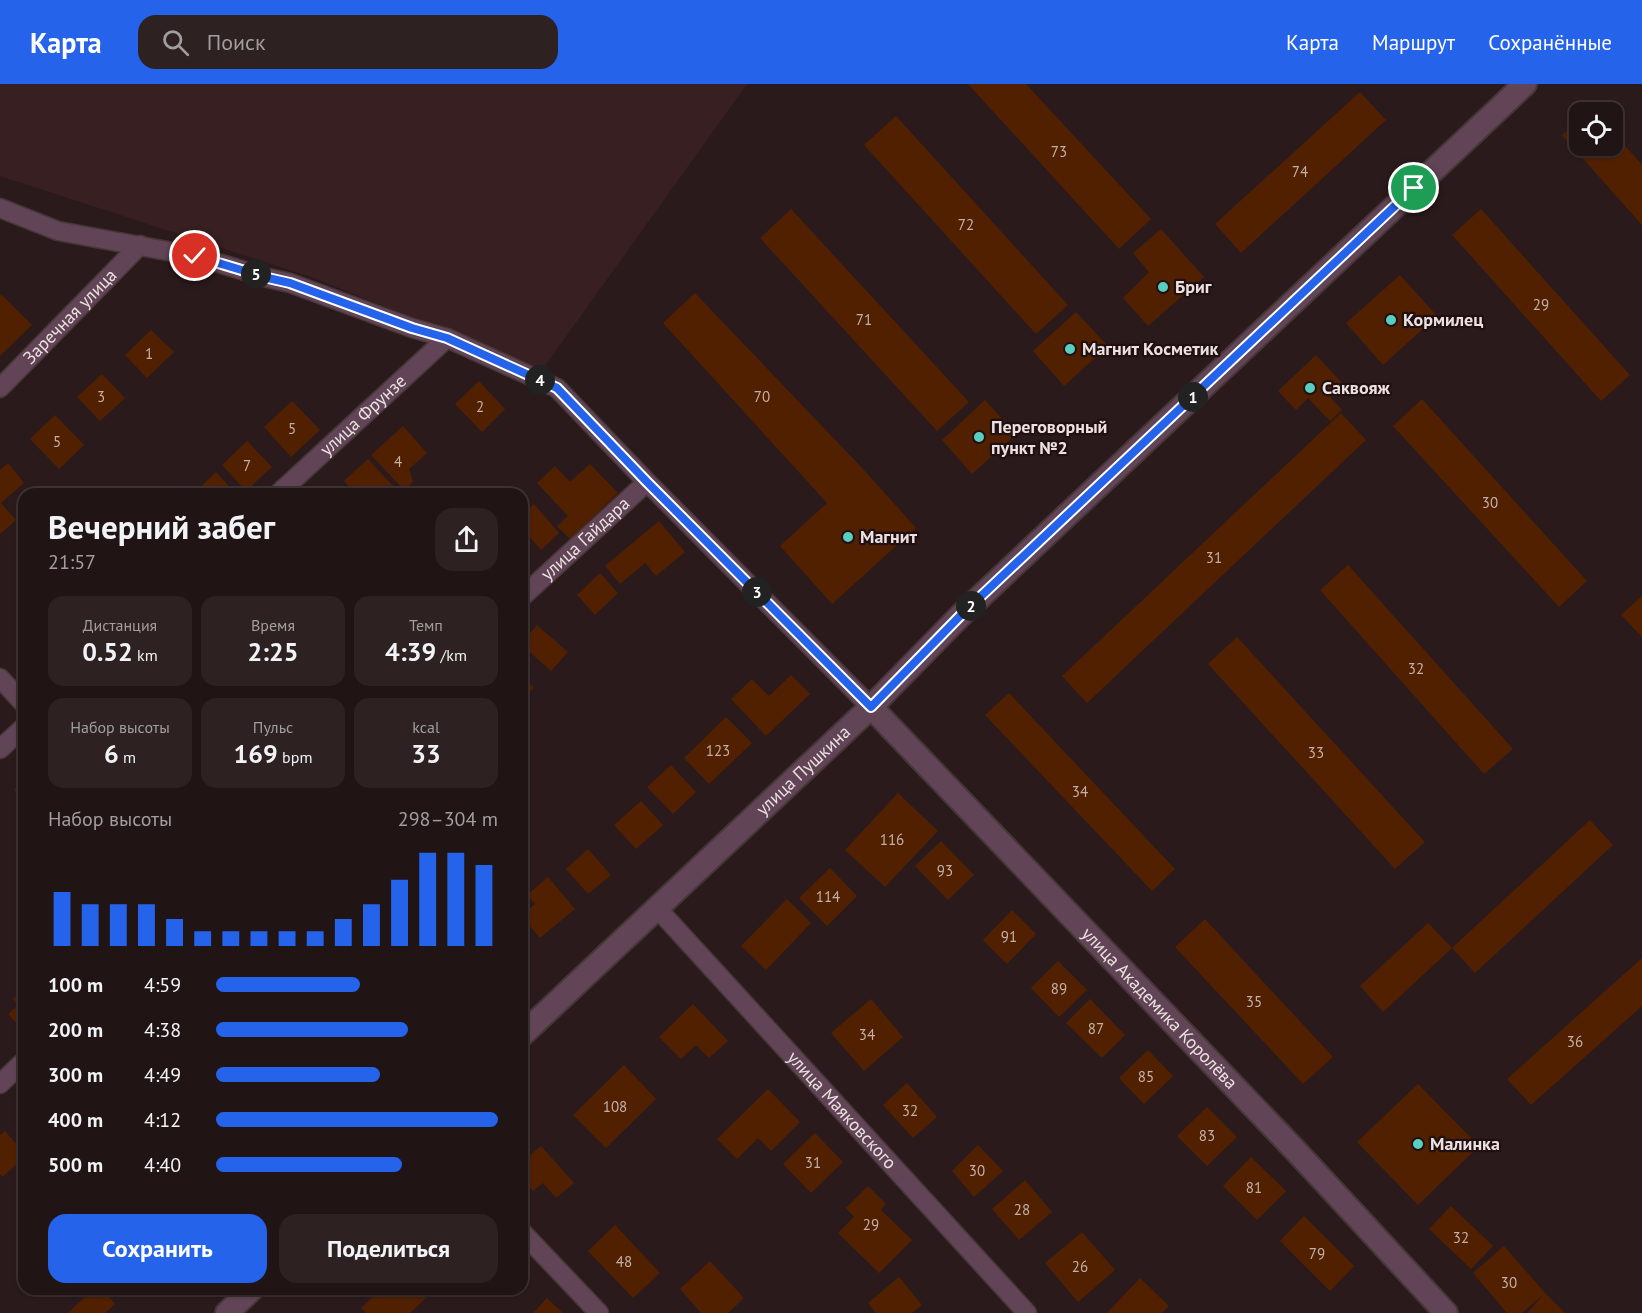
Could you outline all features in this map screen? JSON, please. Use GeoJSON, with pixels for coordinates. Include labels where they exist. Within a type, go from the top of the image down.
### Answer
{"type":"FeatureCollection","features":[{"type":"Feature","properties":{"kind":"street","name":"улица Пушкина"},"geometry":{"type":"LineString","coordinates":[[528,1029],[871,707],[961,615],[1525,84]]}},
{"type":"Feature","properties":{"kind":"street"},"geometry":{"type":"LineString","coordinates":[[0,208],[58,231],[195,256],[290,283],[412,328],[447,338],[557,388],[647,482],[871,707]]}},
{"type":"Feature","properties":{"kind":"street","name":"Заречная улица"},"geometry":{"type":"LineString","coordinates":[[0,388],[140,245]]}},
{"type":"Feature","properties":{"kind":"street","name":"улица Фрунзе"},"geometry":{"type":"LineString","coordinates":[[284,488],[447,338]]}},
{"type":"Feature","properties":{"kind":"street","name":"улица Гайдара"},"geometry":{"type":"LineString","coordinates":[[528,591],[647,482]]}},
{"type":"Feature","properties":{"kind":"street"},"geometry":{"type":"LineString","coordinates":[[0,678],[18,698]]}},
{"type":"Feature","properties":{"kind":"street","name":"улица Академика Королёва"},"geometry":{"type":"LineString","coordinates":[[871,707],[1296,1151],[1446,1313]]}},
{"type":"Feature","properties":{"kind":"street"},"geometry":{"type":"LineString","coordinates":[[0,749],[18,732]]}},
{"type":"Feature","properties":{"kind":"street","name":"улица Маяковского"},"geometry":{"type":"LineString","coordinates":[[657,908],[1027,1313]]}},
{"type":"Feature","properties":{"kind":"street"},"geometry":{"type":"LineString","coordinates":[[0,1084],[18,1067]]}},
{"type":"Feature","properties":{"kind":"street"},"geometry":{"type":"LineString","coordinates":[[528,1238],[599,1313]]}},
{"type":"Feature","properties":{"kind":"street"},"geometry":{"type":"LineString","coordinates":[[226,1313],[245,1295]]}},
{"type":"Feature","properties":{"kind":"shaded area"},"geometry":{"type":"Polygon","coordinates":[[[0,84],[747,84],[542,370],[311,277],[0,176],[0,84]]]}},
{"type":"Feature","properties":{"kind":"building"},"geometry":{"type":"Polygon","coordinates":[[[968,84],[1026,84],[1151,219],[1119,249],[968,84]]]}},
{"type":"Feature","properties":{"kind":"building"},"geometry":{"type":"Polygon","coordinates":[[[1360,92],[1386,120],[1241,253],[1215,224],[1360,92]]]}},
{"type":"Feature","properties":{"kind":"building"},"geometry":{"type":"Polygon","coordinates":[[[896,116],[1068,305],[1036,334],[864,145],[896,116]]]}},
{"type":"Feature","properties":{"kind":"building"},"geometry":{"type":"Polygon","coordinates":[[[1569,129],[1569,143],[1562,135],[1569,129]]]}},
{"type":"Feature","properties":{"kind":"building"},"geometry":{"type":"Polygon","coordinates":[[[1623,143],[1642,165],[1642,225],[1581,156],[1623,156],[1623,143]]]}},
{"type":"Feature","properties":{"kind":"building"},"geometry":{"type":"Polygon","coordinates":[[[791,209],[969,402],[937,431],[760,238],[791,209]]]}},
{"type":"Feature","properties":{"kind":"building"},"geometry":{"type":"Polygon","coordinates":[[[1481,209],[1630,375],[1601,401],[1452,235],[1481,209]]]}},
{"type":"Feature","properties":{"kind":"building","name":"Бриг"},"geometry":{"type":"Polygon","coordinates":[[[1161,229],[1204,277],[1148,326],[1123,298],[1149,272],[1133,253],[1161,229]]]}},
{"type":"Feature","properties":{"kind":"building","name":"Кормилец"},"geometry":{"type":"Polygon","coordinates":[[[1400,275],[1437,316],[1383,365],[1346,323],[1400,275]]]}},
{"type":"Feature","properties":{"kind":"building"},"geometry":{"type":"Polygon","coordinates":[[[695,293],[864,470],[916,528],[832,604],[780,546],[827,503],[663,323],[695,293]]]}},
{"type":"Feature","properties":{"kind":"building"},"geometry":{"type":"Polygon","coordinates":[[[1,294],[32,325],[0,356],[0,296],[1,294]]]}},
{"type":"Feature","properties":{"kind":"building","name":"Магнит Косметик"},"geometry":{"type":"Polygon","coordinates":[[[1076,312],[1108,346],[1064,386],[1033,351],[1076,312]]]}},
{"type":"Feature","properties":{"kind":"building"},"geometry":{"type":"Polygon","coordinates":[[[151,330],[174,352],[147,378],[125,355],[151,330]]]}},
{"type":"Feature","properties":{"kind":"building","name":"Саквояж"},"geometry":{"type":"Polygon","coordinates":[[[1316,355],[1343,384],[1330,397],[1342,410],[1330,421],[1308,398],[1296,410],[1278,391],[1316,355]]]}},
{"type":"Feature","properties":{"kind":"building"},"geometry":{"type":"Polygon","coordinates":[[[102,374],[125,398],[100,421],[77,397],[102,374]]]}},
{"type":"Feature","properties":{"kind":"building"},"geometry":{"type":"Polygon","coordinates":[[[479,381],[505,409],[482,432],[455,404],[479,381]]]}},
{"type":"Feature","properties":{"kind":"building"},"geometry":{"type":"Polygon","coordinates":[[[1422,399],[1587,581],[1559,607],[1393,426],[1422,399]]]}},
{"type":"Feature","properties":{"kind":"building","name":"Переговорный пункт №2"},"geometry":{"type":"Polygon","coordinates":[[[985,400],[1016,434],[972,474],[942,440],[985,400]]]}},
{"type":"Feature","properties":{"kind":"building"},"geometry":{"type":"Polygon","coordinates":[[[292,401],[320,430],[291,457],[264,427],[292,401]]]}},
{"type":"Feature","properties":{"kind":"building"},"geometry":{"type":"Polygon","coordinates":[[[1341,413],[1366,440],[1087,703],[1062,676],[1341,413]]]}},
{"type":"Feature","properties":{"kind":"building"},"geometry":{"type":"Polygon","coordinates":[[[55,415],[84,445],[59,469],[30,439],[55,415]]]}},
{"type":"Feature","properties":{"kind":"building"},"geometry":{"type":"Polygon","coordinates":[[[403,426],[427,453],[409,469],[413,482],[406,488],[402,488],[371,455],[403,426]]]}},
{"type":"Feature","properties":{"kind":"building"},"geometry":{"type":"Polygon","coordinates":[[[247,441],[272,467],[249,488],[243,488],[222,465],[247,441]]]}},
{"type":"Feature","properties":{"kind":"building"},"geometry":{"type":"Polygon","coordinates":[[[368,459],[394,487],[350,488],[344,481],[368,459]]]}},
{"type":"Feature","properties":{"kind":"building"},"geometry":{"type":"Polygon","coordinates":[[[8,463],[24,483],[1,503],[16,520],[0,534],[0,470],[8,463]]]}},
{"type":"Feature","properties":{"kind":"building"},"geometry":{"type":"Polygon","coordinates":[[[590,464],[618,493],[570,539],[557,526],[568,516],[537,483],[555,466],[570,482],[590,464]]]}},
{"type":"Feature","properties":{"kind":"building"},"geometry":{"type":"Polygon","coordinates":[[[216,472],[231,488],[199,488],[216,472]]]}},
{"type":"Feature","properties":{"kind":"building"},"geometry":{"type":"Polygon","coordinates":[[[534,504],[559,533],[541,550],[528,535],[528,510],[534,504]]]}},
{"type":"Feature","properties":{"kind":"building"},"geometry":{"type":"Polygon","coordinates":[[[659,521],[685,552],[656,576],[645,563],[620,584],[605,566],[659,521]]]}},
{"type":"Feature","properties":{"kind":"building"},"geometry":{"type":"Polygon","coordinates":[[[1348,565],[1513,749],[1484,774],[1320,590],[1348,565]]]}},
{"type":"Feature","properties":{"kind":"building"},"geometry":{"type":"Polygon","coordinates":[[[600,573],[618,593],[595,615],[577,595],[600,573]]]}},
{"type":"Feature","properties":{"kind":"building"},"geometry":{"type":"Polygon","coordinates":[[[1642,596],[1642,637],[1621,615],[1642,596]]]}},
{"type":"Feature","properties":{"kind":"building"},"geometry":{"type":"Polygon","coordinates":[[[537,625],[568,652],[551,671],[528,650],[528,636],[537,625]]]}},
{"type":"Feature","properties":{"kind":"building"},"geometry":{"type":"Polygon","coordinates":[[[1237,637],[1425,842],[1395,869],[1208,664],[1237,637]]]}},
{"type":"Feature","properties":{"kind":"building"},"geometry":{"type":"Polygon","coordinates":[[[791,675],[810,694],[766,736],[731,699],[752,679],[769,696],[791,675]]]}},
{"type":"Feature","properties":{"kind":"building"},"geometry":{"type":"Polygon","coordinates":[[[528,682],[534,688],[528,694],[528,682]]]}},
{"type":"Feature","properties":{"kind":"building"},"geometry":{"type":"Polygon","coordinates":[[[1009,693],[1175,869],[1152,891],[985,715],[1009,693]]]}},
{"type":"Feature","properties":{"kind":"building"},"geometry":{"type":"Polygon","coordinates":[[[726,717],[752,743],[709,784],[684,758],[726,717]]]}},
{"type":"Feature","properties":{"kind":"building"},"geometry":{"type":"Polygon","coordinates":[[[671,765],[696,792],[673,814],[647,787],[671,765]]]}},
{"type":"Feature","properties":{"kind":"building"},"geometry":{"type":"Polygon","coordinates":[[[898,793],[938,831],[885,887],[845,850],[898,793]]]}},
{"type":"Feature","properties":{"kind":"building"},"geometry":{"type":"Polygon","coordinates":[[[641,801],[663,825],[636,849],[614,825],[641,801]]]}},
{"type":"Feature","properties":{"kind":"building"},"geometry":{"type":"Polygon","coordinates":[[[1590,820],[1613,845],[1475,973],[1452,948],[1590,820]]]}},
{"type":"Feature","properties":{"kind":"building"},"geometry":{"type":"Polygon","coordinates":[[[941,841],[974,875],[948,900],[915,866],[941,841]]]}},
{"type":"Feature","properties":{"kind":"building"},"geometry":{"type":"Polygon","coordinates":[[[588,849],[611,875],[588,894],[566,869],[588,849]]]}},
{"type":"Feature","properties":{"kind":"building"},"geometry":{"type":"Polygon","coordinates":[[[830,868],[857,896],[827,926],[799,898],[830,868]]]}},
{"type":"Feature","properties":{"kind":"building"},"geometry":{"type":"Polygon","coordinates":[[[548,877],[575,909],[540,938],[528,924],[528,910],[535,904],[528,894],[548,877]]]}},
{"type":"Feature","properties":{"kind":"building"},"geometry":{"type":"Polygon","coordinates":[[[787,899],[811,923],[766,970],[741,946],[787,899]]]}},
{"type":"Feature","properties":{"kind":"building"},"geometry":{"type":"Polygon","coordinates":[[[1012,910],[1036,934],[1007,964],[983,940],[1012,910]]]}},
{"type":"Feature","properties":{"kind":"building"},"geometry":{"type":"Polygon","coordinates":[[[1205,919],[1333,1057],[1303,1084],[1175,947],[1205,919]]]}},
{"type":"Feature","properties":{"kind":"building"},"geometry":{"type":"Polygon","coordinates":[[[1428,923],[1452,948],[1383,1012],[1360,986],[1428,923]]]}},
{"type":"Feature","properties":{"kind":"building"},"geometry":{"type":"Polygon","coordinates":[[[1642,958],[1642,1006],[1531,1105],[1507,1079],[1642,958]]]}},
{"type":"Feature","properties":{"kind":"building"},"geometry":{"type":"Polygon","coordinates":[[[1058,961],[1087,990],[1059,1017],[1031,988],[1058,961]]]}},
{"type":"Feature","properties":{"kind":"building"},"geometry":{"type":"Polygon","coordinates":[[[18,994],[18,1005],[13,999],[18,994]]]}},
{"type":"Feature","properties":{"kind":"building"},"geometry":{"type":"Polygon","coordinates":[[[871,999],[903,1037],[864,1071],[831,1033],[871,999]]]}},
{"type":"Feature","properties":{"kind":"building"},"geometry":{"type":"Polygon","coordinates":[[[1090,999],[1125,1035],[1102,1058],[1066,1023],[1090,999]]]}},
{"type":"Feature","properties":{"kind":"building"},"geometry":{"type":"Polygon","coordinates":[[[693,1004],[728,1041],[709,1058],[696,1045],[681,1059],[659,1037],[693,1004]]]}},
{"type":"Feature","properties":{"kind":"building"},"geometry":{"type":"Polygon","coordinates":[[[18,1005],[18,1025],[8,1014],[18,1005]]]}},
{"type":"Feature","properties":{"kind":"building"},"geometry":{"type":"Polygon","coordinates":[[[1148,1050],[1173,1076],[1144,1104],[1119,1078],[1148,1050]]]}},
{"type":"Feature","properties":{"kind":"building"},"geometry":{"type":"Polygon","coordinates":[[[624,1065],[656,1099],[606,1148],[573,1115],[624,1065]]]}},
{"type":"Feature","properties":{"kind":"building"},"geometry":{"type":"Polygon","coordinates":[[[907,1083],[937,1117],[913,1138],[883,1105],[907,1083]]]}},
{"type":"Feature","properties":{"kind":"building","name":"Малинка"},"geometry":{"type":"Polygon","coordinates":[[[1418,1084],[1479,1146],[1418,1205],[1357,1142],[1418,1084]]]}},
{"type":"Feature","properties":{"kind":"building"},"geometry":{"type":"Polygon","coordinates":[[[768,1089],[800,1122],[771,1151],[758,1138],[737,1159],[717,1139],[768,1089]]]}},
{"type":"Feature","properties":{"kind":"building"},"geometry":{"type":"Polygon","coordinates":[[[1207,1107],[1237,1137],[1207,1166],[1177,1136],[1207,1107]]]}},
{"type":"Feature","properties":{"kind":"building"},"geometry":{"type":"Polygon","coordinates":[[[5,1131],[18,1146],[18,1163],[2,1177],[0,1174],[0,1135],[5,1131]]]}},
{"type":"Feature","properties":{"kind":"building"},"geometry":{"type":"Polygon","coordinates":[[[815,1133],[843,1162],[811,1193],[783,1164],[815,1133]]]}},
{"type":"Feature","properties":{"kind":"building"},"geometry":{"type":"Polygon","coordinates":[[[978,1145],[1003,1171],[974,1197],[952,1171],[978,1145]]]}},
{"type":"Feature","properties":{"kind":"building"},"geometry":{"type":"Polygon","coordinates":[[[541,1146],[574,1183],[556,1198],[543,1183],[533,1191],[528,1186],[528,1157],[541,1146]]]}},
{"type":"Feature","properties":{"kind":"building"},"geometry":{"type":"Polygon","coordinates":[[[1251,1157],[1286,1191],[1257,1220],[1223,1186],[1251,1157]]]}},
{"type":"Feature","properties":{"kind":"building"},"geometry":{"type":"Polygon","coordinates":[[[1025,1180],[1052,1212],[1019,1240],[992,1209],[1025,1180]]]}},
{"type":"Feature","properties":{"kind":"building"},"geometry":{"type":"Polygon","coordinates":[[[868,1186],[886,1204],[881,1210],[912,1240],[879,1273],[838,1233],[854,1217],[846,1208],[868,1186]]]}},
{"type":"Feature","properties":{"kind":"building"},"geometry":{"type":"Polygon","coordinates":[[[1451,1206],[1493,1246],[1471,1269],[1429,1229],[1451,1206]]]}},
{"type":"Feature","properties":{"kind":"building"},"geometry":{"type":"Polygon","coordinates":[[[1304,1216],[1354,1266],[1330,1291],[1280,1241],[1304,1216]]]}},
{"type":"Feature","properties":{"kind":"building"},"geometry":{"type":"Polygon","coordinates":[[[615,1225],[660,1273],[633,1298],[588,1251],[615,1225]]]}},
{"type":"Feature","properties":{"kind":"building"},"geometry":{"type":"Polygon","coordinates":[[[1082,1232],[1115,1270],[1078,1302],[1045,1263],[1082,1232]]]}},
{"type":"Feature","properties":{"kind":"building"},"geometry":{"type":"Polygon","coordinates":[[[1504,1246],[1565,1313],[1527,1313],[1543,1295],[1522,1313],[1507,1313],[1473,1273],[1504,1246]]]}},
{"type":"Feature","properties":{"kind":"building"},"geometry":{"type":"Polygon","coordinates":[[[710,1261],[744,1298],[728,1313],[701,1313],[680,1289],[710,1261]]]}},
{"type":"Feature","properties":{"kind":"building"},"geometry":{"type":"Polygon","coordinates":[[[899,1277],[922,1305],[912,1313],[876,1313],[868,1303],[899,1277]]]}},
{"type":"Feature","properties":{"kind":"building"},"geometry":{"type":"Polygon","coordinates":[[[1140,1278],[1169,1306],[1162,1313],[1107,1313],[1140,1278]]]}},
{"type":"Feature","properties":{"kind":"building"},"geometry":{"type":"Polygon","coordinates":[[[87,1295],[107,1295],[115,1304],[105,1313],[68,1313],[87,1295]]]}},
{"type":"Feature","properties":{"kind":"building"},"geometry":{"type":"Polygon","coordinates":[[[375,1295],[429,1295],[410,1313],[366,1313],[361,1308],[375,1295]]]}},
{"type":"Feature","properties":{"kind":"building"},"geometry":{"type":"Polygon","coordinates":[[[547,1298],[563,1313],[533,1313],[547,1298]]]}},
{"type":"Feature","properties":{"kind":"place","name":"Бриг"},"geometry":{"type":"Point","coordinates":[1163,287]}},
{"type":"Feature","properties":{"kind":"place","name":"Кормилец"},"geometry":{"type":"Point","coordinates":[1391,320]}},
{"type":"Feature","properties":{"kind":"place","name":"Магнит Косметик"},"geometry":{"type":"Point","coordinates":[1070,349]}},
{"type":"Feature","properties":{"kind":"place","name":"Саквояж"},"geometry":{"type":"Point","coordinates":[1310,388]}},
{"type":"Feature","properties":{"kind":"place","name":"Переговорный пункт №2"},"geometry":{"type":"Point","coordinates":[979,437]}},
{"type":"Feature","properties":{"kind":"place","name":"Магнит"},"geometry":{"type":"Point","coordinates":[848,537]}},
{"type":"Feature","properties":{"kind":"place","name":"Малинка"},"geometry":{"type":"Point","coordinates":[1418,1144]}},
{"type":"Feature","properties":{"kind":"route"},"geometry":{"type":"LineString","coordinates":[[195,256],[290,283],[412,328],[447,338],[557,388],[647,482],[871,707],[961,615],[1414,188]]}}]}
